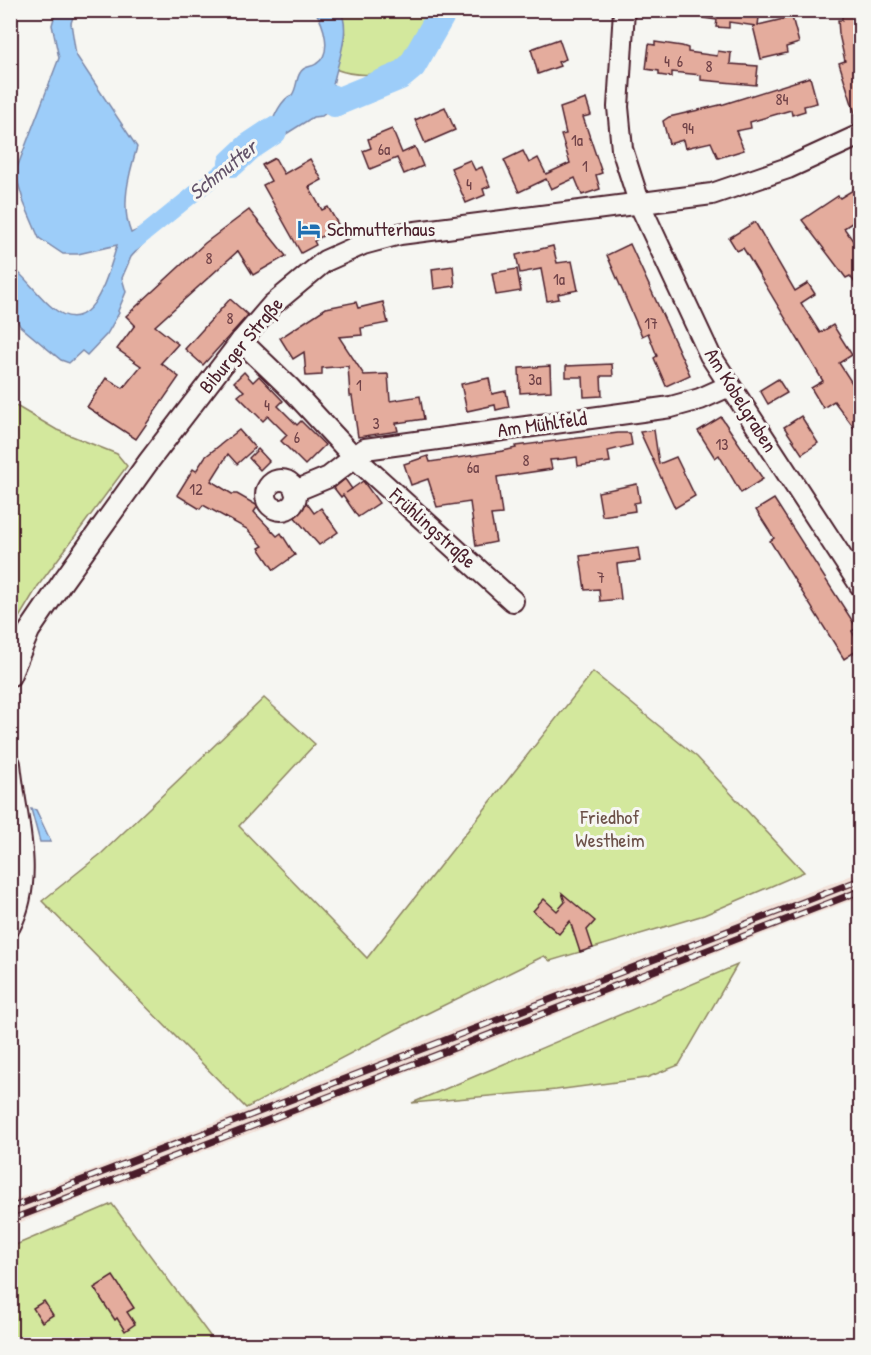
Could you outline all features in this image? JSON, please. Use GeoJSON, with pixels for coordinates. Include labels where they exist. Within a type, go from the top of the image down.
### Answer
{"type":"FeatureCollection","features":[{"type":"Feature","properties":{"kind":"street","name":"Am Kobelgraben"},"geometry":{"type":"LineString","coordinates":[[624,10],[618,107],[626,165],[640,205],[706,346],[729,386],[861,585]]}},
{"type":"Feature","properties":{"kind":"street","name":"Biburger Straße"},"geometry":{"type":"LineString","coordinates":[[10,676],[29,631],[149,461],[241,341],[272,305],[313,269],[340,253],[363,244],[430,230],[712,194],[750,183],[861,135]]}},
{"type":"Feature","properties":{"kind":"street","name":"Frühlingstraße"},"geometry":{"type":"LineString","coordinates":[[241,341],[290,388],[353,456],[513,601]]}},
{"type":"Feature","properties":{"kind":"street","name":"Am Mühlfeld"},"geometry":{"type":"LineString","coordinates":[[353,456],[375,446],[671,407],[700,399],[729,386]]}},
{"type":"Feature","properties":{"kind":"street"},"geometry":{"type":"LineString","coordinates":[[295,491],[329,477],[353,456]]}},
{"type":"Feature","properties":{"kind":"street"},"geometry":{"type":"LineString","coordinates":[[10,764],[24,861],[23,895],[10,926]]}},
{"type":"Feature","properties":{"kind":"shaded area"},"geometry":{"type":"Polygon","coordinates":[[[860,872],[860,897],[11,1226],[11,1201],[860,872]]]}},
{"type":"Feature","properties":{"kind":"green space"},"geometry":{"type":"Polygon","coordinates":[[[342,11],[428,11],[417,42],[407,59],[392,70],[363,74],[335,69],[345,37],[342,11]]]}},
{"type":"Feature","properties":{"kind":"green space"},"geometry":{"type":"Polygon","coordinates":[[[11,403],[57,430],[117,454],[127,466],[38,586],[11,631],[11,403]]]}},
{"type":"Feature","properties":{"kind":"green space","name":"Friedhof Westheim"},"geometry":{"type":"Polygon","coordinates":[[[593,672],[697,757],[804,872],[704,915],[550,961],[544,956],[422,1016],[246,1108],[42,901],[102,853],[264,698],[315,744],[239,826],[367,958],[593,672]]]}},
{"type":"Feature","properties":{"kind":"green space"},"geometry":{"type":"Polygon","coordinates":[[[737,965],[679,1065],[646,1078],[556,1090],[412,1103],[737,965]]]}},
{"type":"Feature","properties":{"kind":"green space"},"geometry":{"type":"Polygon","coordinates":[[[112,1204],[216,1344],[11,1344],[11,1247],[112,1204]]]}},
{"type":"Feature","properties":{"kind":"water"},"geometry":{"type":"Polygon","coordinates":[[[56,11],[75,11],[71,23],[76,55],[137,147],[127,190],[126,212],[131,233],[145,227],[152,234],[131,257],[122,278],[126,292],[119,313],[107,334],[87,355],[82,351],[69,363],[61,360],[20,326],[11,307],[11,266],[53,308],[67,316],[79,316],[97,299],[117,245],[78,254],[63,254],[39,238],[24,203],[15,173],[59,58],[52,25],[56,11]]]}},
{"type":"Feature","properties":{"kind":"water"},"geometry":{"type":"Polygon","coordinates":[[[315,11],[340,11],[343,18],[344,37],[333,85],[343,91],[348,85],[364,90],[364,95],[358,101],[334,107],[322,116],[313,117],[267,146],[243,153],[256,134],[270,127],[281,104],[294,92],[302,70],[314,65],[325,53],[324,30],[315,11]]]}},
{"type":"Feature","properties":{"kind":"water"},"geometry":{"type":"Polygon","coordinates":[[[31,809],[36,810],[51,842],[40,842],[31,809]]]}},
{"type":"Feature","properties":{"kind":"building"},"geometry":{"type":"Polygon","coordinates":[[[704,10],[760,10],[758,25],[792,17],[799,43],[786,47],[787,53],[761,59],[753,26],[756,26],[729,22],[729,28],[716,27],[717,20],[704,18],[704,10]]]}},
{"type":"Feature","properties":{"kind":"building"},"geometry":{"type":"Polygon","coordinates":[[[842,10],[861,10],[861,123],[858,123],[839,63],[845,61],[838,20],[842,20],[842,10]]]}},
{"type":"Feature","properties":{"kind":"building"},"geometry":{"type":"Polygon","coordinates":[[[559,39],[566,59],[558,62],[560,66],[538,74],[531,49],[559,39]]]}},
{"type":"Feature","properties":{"kind":"building"},"geometry":{"type":"Polygon","coordinates":[[[655,42],[682,46],[688,48],[688,52],[717,56],[718,51],[731,53],[730,64],[758,66],[756,85],[701,80],[701,75],[672,72],[672,77],[659,75],[659,71],[646,69],[649,44],[655,45],[655,42]]]}},
{"type":"Feature","properties":{"kind":"building"},"geometry":{"type":"Polygon","coordinates":[[[810,77],[817,103],[804,106],[805,111],[792,115],[791,110],[750,122],[751,128],[736,131],[744,150],[718,158],[711,142],[685,148],[683,140],[669,144],[663,121],[669,117],[724,104],[810,77]]]}},
{"type":"Feature","properties":{"kind":"building"},"geometry":{"type":"Polygon","coordinates":[[[586,99],[591,115],[583,117],[602,173],[596,175],[600,189],[582,195],[575,178],[551,189],[546,179],[519,192],[504,160],[523,151],[529,163],[538,158],[546,174],[570,163],[561,135],[566,134],[560,108],[586,99]]]}},
{"type":"Feature","properties":{"kind":"building"},"geometry":{"type":"Polygon","coordinates":[[[445,107],[455,130],[425,143],[415,120],[445,107]]]}},
{"type":"Feature","properties":{"kind":"building"},"geometry":{"type":"Polygon","coordinates":[[[392,129],[402,153],[415,147],[423,166],[404,174],[397,158],[370,169],[363,151],[371,148],[368,139],[392,129]]]}},
{"type":"Feature","properties":{"kind":"building"},"geometry":{"type":"Polygon","coordinates":[[[275,158],[284,174],[310,159],[322,180],[309,187],[322,210],[328,207],[339,226],[314,241],[316,245],[301,253],[263,185],[271,181],[262,165],[275,158]]]}},
{"type":"Feature","properties":{"kind":"building"},"geometry":{"type":"Polygon","coordinates":[[[470,160],[475,170],[482,167],[490,186],[483,189],[485,195],[466,203],[451,168],[470,160]]]}},
{"type":"Feature","properties":{"kind":"building"},"geometry":{"type":"Polygon","coordinates":[[[861,185],[861,217],[844,228],[861,252],[861,291],[850,276],[846,278],[802,220],[838,196],[840,198],[861,185]]]}},
{"type":"Feature","properties":{"kind":"building"},"geometry":{"type":"Polygon","coordinates":[[[249,210],[286,256],[253,275],[238,251],[155,326],[178,344],[161,363],[179,377],[136,439],[87,407],[106,378],[123,388],[141,366],[117,349],[135,325],[126,316],[205,243],[249,210]]]}},
{"type":"Feature","properties":{"kind":"building"},"geometry":{"type":"Polygon","coordinates":[[[755,222],[795,291],[808,283],[815,294],[801,303],[820,333],[833,325],[852,355],[839,363],[861,397],[861,437],[834,401],[823,408],[811,388],[823,381],[743,248],[737,251],[729,238],[755,222]]]}},
{"type":"Feature","properties":{"kind":"building"},"geometry":{"type":"Polygon","coordinates":[[[630,244],[690,375],[666,386],[654,358],[657,356],[648,333],[642,336],[607,255],[630,244]]]}},
{"type":"Feature","properties":{"kind":"building"},"geometry":{"type":"Polygon","coordinates":[[[553,246],[557,263],[572,261],[578,290],[558,294],[559,299],[547,301],[541,269],[520,273],[516,255],[553,246]]]}},
{"type":"Feature","properties":{"kind":"building"},"geometry":{"type":"Polygon","coordinates":[[[453,266],[455,286],[434,289],[432,269],[453,266]]]}},
{"type":"Feature","properties":{"kind":"building"},"geometry":{"type":"Polygon","coordinates":[[[517,269],[521,291],[496,295],[492,273],[517,269]]]}},
{"type":"Feature","properties":{"kind":"building"},"geometry":{"type":"Polygon","coordinates":[[[230,299],[248,315],[203,365],[185,349],[230,299]]]}},
{"type":"Feature","properties":{"kind":"building"},"geometry":{"type":"Polygon","coordinates":[[[356,302],[358,308],[383,302],[388,323],[361,328],[362,335],[339,337],[364,375],[388,374],[390,401],[420,396],[424,419],[396,423],[398,431],[358,437],[352,396],[350,396],[348,366],[322,368],[322,375],[306,376],[304,352],[293,359],[280,338],[326,308],[356,302]]]}},
{"type":"Feature","properties":{"kind":"building"},"geometry":{"type":"Polygon","coordinates":[[[612,364],[613,376],[601,376],[602,396],[584,397],[583,377],[566,377],[566,366],[612,364]]]}},
{"type":"Feature","properties":{"kind":"building"},"geometry":{"type":"Polygon","coordinates":[[[550,366],[551,391],[520,393],[519,368],[550,366]]]}},
{"type":"Feature","properties":{"kind":"building"},"geometry":{"type":"Polygon","coordinates":[[[244,372],[253,382],[259,376],[283,401],[278,406],[297,425],[301,421],[325,445],[305,465],[281,441],[287,435],[268,416],[263,421],[238,396],[244,391],[234,382],[244,372]]]}},
{"type":"Feature","properties":{"kind":"building"},"geometry":{"type":"Polygon","coordinates":[[[489,378],[492,394],[506,391],[509,407],[496,410],[495,405],[467,411],[461,384],[489,378]]]}},
{"type":"Feature","properties":{"kind":"building"},"geometry":{"type":"Polygon","coordinates":[[[778,379],[787,393],[768,404],[760,390],[778,379]]]}},
{"type":"Feature","properties":{"kind":"building"},"geometry":{"type":"Polygon","coordinates":[[[801,416],[818,443],[802,454],[784,427],[801,416]]]}},
{"type":"Feature","properties":{"kind":"building"},"geometry":{"type":"Polygon","coordinates":[[[721,417],[763,479],[741,493],[719,455],[715,458],[698,431],[721,417]]]}},
{"type":"Feature","properties":{"kind":"building"},"geometry":{"type":"Polygon","coordinates":[[[239,430],[255,448],[237,464],[228,454],[211,481],[258,506],[254,512],[277,536],[281,533],[295,555],[274,570],[259,548],[263,546],[247,529],[203,505],[200,509],[177,495],[193,469],[196,471],[205,457],[239,430]]]}},
{"type":"Feature","properties":{"kind":"building"},"geometry":{"type":"Polygon","coordinates":[[[654,430],[659,464],[676,457],[695,496],[675,508],[640,432],[654,430]]]}},
{"type":"Feature","properties":{"kind":"building"},"geometry":{"type":"Polygon","coordinates":[[[630,433],[632,445],[608,451],[610,462],[578,466],[577,457],[550,460],[552,469],[497,477],[502,514],[491,515],[496,542],[476,546],[470,502],[437,507],[428,479],[411,485],[404,464],[428,456],[430,462],[503,451],[516,448],[515,446],[630,433]]]}},
{"type":"Feature","properties":{"kind":"building"},"geometry":{"type":"Polygon","coordinates":[[[258,449],[269,461],[260,470],[249,458],[258,449]]]}},
{"type":"Feature","properties":{"kind":"building"},"geometry":{"type":"Polygon","coordinates":[[[345,479],[352,489],[363,481],[379,503],[358,517],[343,495],[341,497],[334,488],[345,479]]]}},
{"type":"Feature","properties":{"kind":"building"},"geometry":{"type":"Polygon","coordinates":[[[637,484],[640,502],[634,503],[635,511],[602,516],[598,492],[637,484]]]}},
{"type":"Feature","properties":{"kind":"building"},"geometry":{"type":"Polygon","coordinates":[[[774,499],[857,628],[852,631],[861,648],[844,659],[770,541],[774,538],[756,510],[774,499]]]}},
{"type":"Feature","properties":{"kind":"building"},"geometry":{"type":"Polygon","coordinates":[[[306,502],[314,513],[321,508],[338,532],[319,545],[292,514],[306,502]]]}},
{"type":"Feature","properties":{"kind":"building"},"geometry":{"type":"Polygon","coordinates":[[[638,548],[640,561],[617,564],[621,599],[600,601],[599,589],[585,590],[580,556],[638,548]]]}},
{"type":"Feature","properties":{"kind":"building"},"geometry":{"type":"Polygon","coordinates":[[[562,893],[595,921],[587,930],[593,948],[580,952],[570,921],[559,934],[533,911],[544,899],[557,911],[565,902],[562,893]]]}},
{"type":"Feature","properties":{"kind":"building"},"geometry":{"type":"Polygon","coordinates":[[[113,1276],[134,1308],[127,1312],[135,1324],[125,1331],[94,1288],[113,1276]]]}},
{"type":"Feature","properties":{"kind":"building"},"geometry":{"type":"Polygon","coordinates":[[[44,1301],[53,1315],[42,1322],[33,1308],[44,1301]]]}},
{"type":"Feature","properties":{"kind":"waterway","name":"Schmutter"},"geometry":{"type":"LineString","coordinates":[[331,98],[334,103],[400,76],[412,66],[444,10]]}},
{"type":"Feature","properties":{"kind":"waterway","name":"Schmutter"},"geometry":{"type":"LineString","coordinates":[[232,163],[249,147],[273,131]]}},
{"type":"Feature","properties":{"kind":"waterway","name":"Schmutter"},"geometry":{"type":"LineString","coordinates":[[132,244],[232,163]]}},
{"type":"Feature","properties":{"kind":"railway"},"geometry":{"type":"LineString","coordinates":[[10,1208],[860,880]]}},
{"type":"Feature","properties":{"kind":"railway"},"geometry":{"type":"LineString","coordinates":[[10,1220],[860,891]]}},
{"type":"Feature","properties":{"kind":"place","name":"Schmutterhaus"},"geometry":{"type":"Point","coordinates":[309,229]}}]}
